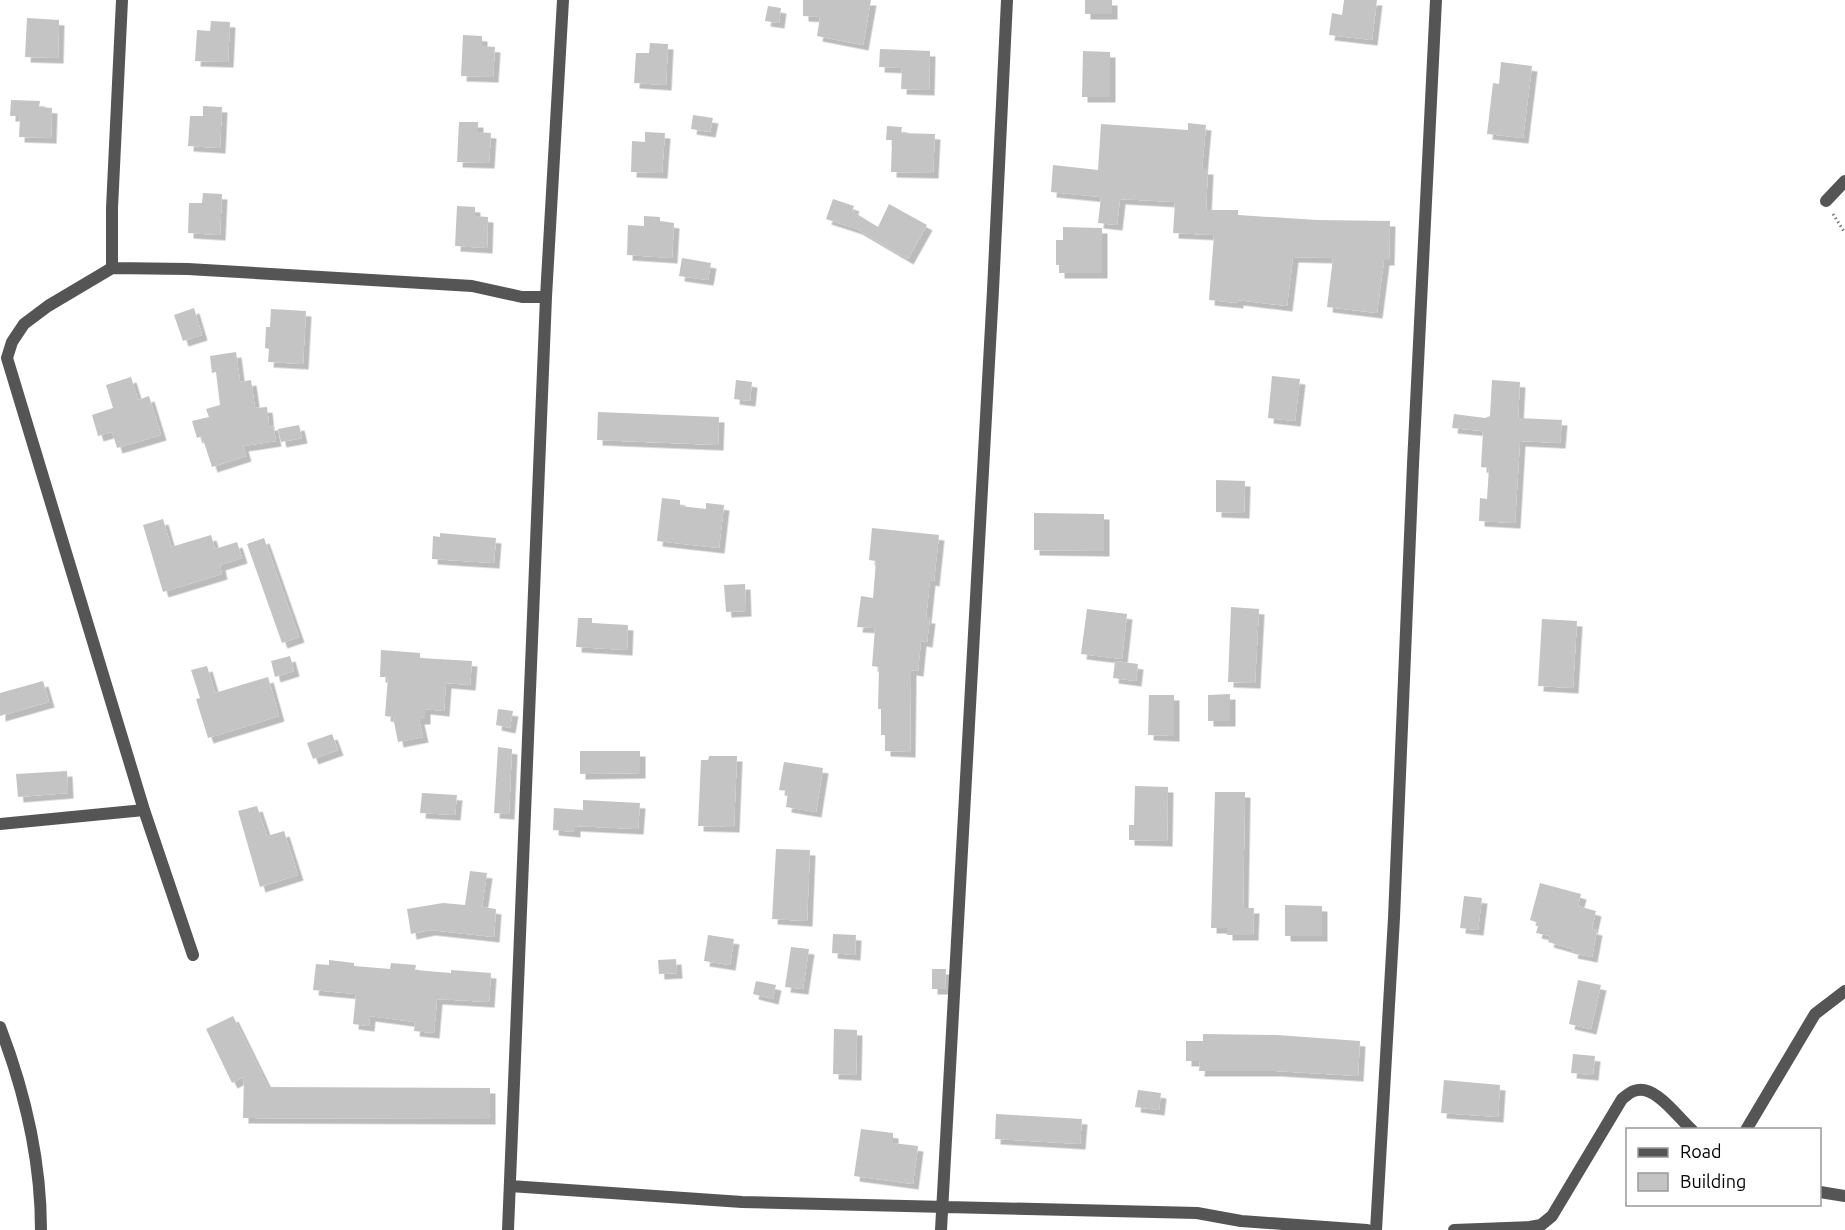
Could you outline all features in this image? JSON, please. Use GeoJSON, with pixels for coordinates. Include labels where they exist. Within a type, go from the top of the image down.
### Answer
{"type":"FeatureCollection","features":[{"type":"Feature","properties":{"kind":"street"},"geometry":{"type":"LineString","coordinates":[[112,268],[112,208],[122,0]]}},
{"type":"Feature","properties":{"kind":"street"},"geometry":{"type":"LineString","coordinates":[[508,1230],[546,297],[563,0]]}},
{"type":"Feature","properties":{"kind":"street"},"geometry":{"type":"LineString","coordinates":[[941,1230],[1007,0]]}},
{"type":"Feature","properties":{"kind":"street"},"geometry":{"type":"LineString","coordinates":[[1376,1230],[1394,918],[1436,0]]}},
{"type":"Feature","properties":{"kind":"street"},"geometry":{"type":"LineString","coordinates":[[1826,201],[1845,181]]}},
{"type":"Feature","properties":{"kind":"street"},"geometry":{"type":"LineString","coordinates":[[193,955],[144,810],[7,358],[12,342],[24,324],[48,306],[112,268],[188,269],[472,286],[522,297],[546,297]]}},
{"type":"Feature","properties":{"kind":"street"},"geometry":{"type":"LineString","coordinates":[[0,824],[144,810]]}},
{"type":"Feature","properties":{"kind":"street"},"geometry":{"type":"LineString","coordinates":[[1747,1128],[1815,1014],[1845,991]]}},
{"type":"Feature","properties":{"kind":"street"},"geometry":{"type":"LineString","coordinates":[[0,1027],[27,1108],[41,1200],[41,1230]]}},
{"type":"Feature","properties":{"kind":"street"},"geometry":{"type":"LineString","coordinates":[[1454,1230],[1541,1225],[1552,1216],[1622,1099],[1635,1090],[1647,1089],[1661,1098],[1690,1128]]}},
{"type":"Feature","properties":{"kind":"street"},"geometry":{"type":"LineString","coordinates":[[510,1186],[742,1202],[1197,1214],[1241,1221],[1367,1230]]}},
{"type":"Feature","properties":{"kind":"street"},"geometry":{"type":"LineString","coordinates":[[1821,1192],[1845,1196]]}},
{"type":"Feature","properties":{"kind":"path"},"geometry":{"type":"LineString","coordinates":[[1826,201],[1845,233]]}},
{"type":"Feature","properties":{"kind":"building"},"geometry":{"type":"Polygon","coordinates":[[[803,0],[871,0],[863,45],[817,36],[820,17],[803,16],[803,0]]]}},
{"type":"Feature","properties":{"kind":"building"},"geometry":{"type":"Polygon","coordinates":[[[1085,0],[1112,0],[1112,14],[1085,14],[1085,0]]]}},
{"type":"Feature","properties":{"kind":"building"},"geometry":{"type":"Polygon","coordinates":[[[1344,0],[1377,0],[1372,40],[1329,35],[1332,13],[1342,15],[1344,0]]]}},
{"type":"Feature","properties":{"kind":"building"},"geometry":{"type":"Polygon","coordinates":[[[768,6],[781,8],[779,23],[765,21],[768,6]]]}},
{"type":"Feature","properties":{"kind":"building"},"geometry":{"type":"Polygon","coordinates":[[[27,18],[59,20],[58,58],[25,57],[27,18]]]}},
{"type":"Feature","properties":{"kind":"building"},"geometry":{"type":"Polygon","coordinates":[[[211,21],[230,22],[228,62],[195,61],[197,30],[210,31],[211,21]]]}},
{"type":"Feature","properties":{"kind":"building"},"geometry":{"type":"Polygon","coordinates":[[[463,35],[482,36],[482,46],[495,47],[493,77],[461,76],[463,35]]]}},
{"type":"Feature","properties":{"kind":"building"},"geometry":{"type":"Polygon","coordinates":[[[650,43],[668,44],[666,85],[634,83],[636,53],[649,53],[650,43]]]}},
{"type":"Feature","properties":{"kind":"building"},"geometry":{"type":"Polygon","coordinates":[[[880,49],[930,51],[929,90],[901,89],[902,68],[879,67],[880,49]]]}},
{"type":"Feature","properties":{"kind":"building"},"geometry":{"type":"Polygon","coordinates":[[[1083,51],[1110,52],[1110,97],[1082,97],[1083,51]]]}},
{"type":"Feature","properties":{"kind":"building"},"geometry":{"type":"Polygon","coordinates":[[[1501,62],[1532,66],[1523,138],[1487,134],[1493,83],[1499,84],[1501,62]]]}},
{"type":"Feature","properties":{"kind":"building"},"geometry":{"type":"Polygon","coordinates":[[[11,100],[40,101],[39,107],[52,108],[51,138],[19,137],[20,116],[10,116],[11,100]]]}},
{"type":"Feature","properties":{"kind":"building"},"geometry":{"type":"Polygon","coordinates":[[[203,106],[222,107],[220,148],[188,146],[190,116],[203,116],[203,106]]]}},
{"type":"Feature","properties":{"kind":"building"},"geometry":{"type":"Polygon","coordinates":[[[693,115],[713,118],[710,132],[691,129],[693,115]]]}},
{"type":"Feature","properties":{"kind":"building"},"geometry":{"type":"Polygon","coordinates":[[[459,122],[478,122],[478,132],[491,133],[489,163],[457,162],[459,122]]]}},
{"type":"Feature","properties":{"kind":"building"},"geometry":{"type":"Polygon","coordinates":[[[1188,123],[1206,125],[1202,169],[1208,169],[1206,210],[1238,210],[1238,215],[1317,220],[1390,221],[1389,260],[1384,260],[1377,313],[1327,307],[1333,258],[1293,257],[1287,306],[1238,300],[1238,303],[1209,300],[1214,235],[1173,233],[1175,202],[1120,199],[1117,225],[1098,223],[1101,197],[1051,192],[1053,165],[1098,170],[1101,124],[1188,130],[1188,123]]]}},
{"type":"Feature","properties":{"kind":"building"},"geometry":{"type":"Polygon","coordinates":[[[887,126],[902,127],[901,133],[935,134],[933,173],[891,172],[892,140],[886,140],[887,126]]]}},
{"type":"Feature","properties":{"kind":"building"},"geometry":{"type":"Polygon","coordinates":[[[645,132],[665,133],[662,173],[631,172],[632,141],[645,142],[645,132]]]}},
{"type":"Feature","properties":{"kind":"building"},"geometry":{"type":"Polygon","coordinates":[[[203,193],[222,194],[220,235],[188,233],[189,203],[202,203],[203,193]]]}},
{"type":"Feature","properties":{"kind":"building"},"geometry":{"type":"Polygon","coordinates":[[[833,199],[854,206],[852,211],[878,227],[889,204],[927,225],[908,259],[857,229],[826,219],[833,199]]]}},
{"type":"Feature","properties":{"kind":"building"},"geometry":{"type":"Polygon","coordinates":[[[457,206],[475,207],[475,216],[488,217],[487,248],[455,246],[457,206]]]}},
{"type":"Feature","properties":{"kind":"building"},"geometry":{"type":"Polygon","coordinates":[[[644,216],[660,217],[660,221],[674,223],[672,258],[627,255],[628,225],[644,226],[644,216]]]}},
{"type":"Feature","properties":{"kind":"building"},"geometry":{"type":"Polygon","coordinates":[[[1063,227],[1102,228],[1102,273],[1059,273],[1059,265],[1056,265],[1056,240],[1063,240],[1063,227]]]}},
{"type":"Feature","properties":{"kind":"building"},"geometry":{"type":"Polygon","coordinates":[[[682,258],[711,263],[708,280],[679,276],[682,258]]]}},
{"type":"Feature","properties":{"kind":"building"},"geometry":{"type":"Polygon","coordinates":[[[194,308],[202,335],[183,341],[174,315],[194,308]]]}},
{"type":"Feature","properties":{"kind":"building"},"geometry":{"type":"Polygon","coordinates":[[[271,309],[306,311],[303,364],[268,362],[269,349],[265,348],[266,327],[270,327],[271,309]]]}},
{"type":"Feature","properties":{"kind":"building"},"geometry":{"type":"Polygon","coordinates":[[[236,352],[240,382],[251,380],[255,408],[267,407],[269,425],[273,425],[276,441],[243,446],[246,456],[212,467],[202,436],[197,438],[192,421],[209,417],[206,409],[220,405],[216,372],[212,373],[210,356],[236,352]]]}},
{"type":"Feature","properties":{"kind":"building"},"geometry":{"type":"Polygon","coordinates":[[[1272,376],[1300,379],[1295,421],[1268,418],[1272,376]]]}},
{"type":"Feature","properties":{"kind":"building"},"geometry":{"type":"Polygon","coordinates":[[[131,377],[138,400],[149,396],[161,435],[117,448],[112,432],[98,436],[92,415],[113,408],[106,385],[131,377]]]}},
{"type":"Feature","properties":{"kind":"building"},"geometry":{"type":"Polygon","coordinates":[[[736,380],[752,382],[750,401],[734,399],[736,380]]]}},
{"type":"Feature","properties":{"kind":"building"},"geometry":{"type":"Polygon","coordinates":[[[1492,380],[1520,382],[1518,418],[1562,420],[1560,443],[1520,441],[1515,523],[1479,521],[1480,498],[1487,499],[1489,468],[1481,467],[1483,431],[1452,428],[1454,414],[1485,418],[1490,416],[1492,380]]]}},
{"type":"Feature","properties":{"kind":"building"},"geometry":{"type":"Polygon","coordinates":[[[598,412],[719,417],[718,445],[597,440],[598,412]]]}},
{"type":"Feature","properties":{"kind":"building"},"geometry":{"type":"Polygon","coordinates":[[[299,425],[302,438],[281,442],[278,429],[299,425]]]}},
{"type":"Feature","properties":{"kind":"building"},"geometry":{"type":"Polygon","coordinates":[[[1216,480],[1245,481],[1244,513],[1216,512],[1216,480]]]}},
{"type":"Feature","properties":{"kind":"building"},"geometry":{"type":"Polygon","coordinates":[[[662,498],[680,500],[680,506],[706,509],[706,503],[724,505],[719,548],[657,541],[662,498]]]}},
{"type":"Feature","properties":{"kind":"building"},"geometry":{"type":"Polygon","coordinates":[[[1034,513],[1104,514],[1104,551],[1034,550],[1034,513]]]}},
{"type":"Feature","properties":{"kind":"building"},"geometry":{"type":"Polygon","coordinates":[[[163,519],[171,547],[211,535],[215,549],[237,542],[242,558],[220,565],[222,574],[163,592],[143,525],[163,519]]]}},
{"type":"Feature","properties":{"kind":"building"},"geometry":{"type":"Polygon","coordinates":[[[872,528],[939,535],[934,581],[930,580],[926,618],[930,618],[927,642],[921,641],[918,671],[911,670],[910,752],[885,751],[885,735],[881,735],[881,709],[878,709],[879,667],[872,666],[875,628],[857,627],[861,596],[873,598],[876,561],[869,560],[872,528]]]}},
{"type":"Feature","properties":{"kind":"building"},"geometry":{"type":"Polygon","coordinates":[[[440,533],[496,538],[494,563],[432,559],[433,536],[440,537],[440,533]]]}},
{"type":"Feature","properties":{"kind":"building"},"geometry":{"type":"Polygon","coordinates":[[[264,538],[299,637],[282,643],[247,544],[264,538]]]}},
{"type":"Feature","properties":{"kind":"building"},"geometry":{"type":"Polygon","coordinates":[[[745,584],[746,611],[726,612],[724,585],[745,584]]]}},
{"type":"Feature","properties":{"kind":"building"},"geometry":{"type":"Polygon","coordinates":[[[1231,607],[1259,609],[1255,683],[1228,682],[1231,607]]]}},
{"type":"Feature","properties":{"kind":"building"},"geometry":{"type":"Polygon","coordinates":[[[1087,609],[1127,614],[1122,659],[1081,654],[1087,609]]]}},
{"type":"Feature","properties":{"kind":"building"},"geometry":{"type":"Polygon","coordinates":[[[578,618],[592,618],[592,623],[628,625],[627,650],[576,647],[578,618]]]}},
{"type":"Feature","properties":{"kind":"building"},"geometry":{"type":"Polygon","coordinates":[[[1542,619],[1577,621],[1573,688],[1538,686],[1542,619]]]}},
{"type":"Feature","properties":{"kind":"building"},"geometry":{"type":"Polygon","coordinates":[[[381,650],[420,653],[420,658],[472,661],[470,685],[446,683],[444,711],[425,709],[425,719],[419,719],[423,737],[398,742],[393,717],[385,716],[388,677],[380,677],[381,650]]]}},
{"type":"Feature","properties":{"kind":"building"},"geometry":{"type":"Polygon","coordinates":[[[290,656],[294,671],[275,677],[271,661],[290,656]]]}},
{"type":"Feature","properties":{"kind":"building"},"geometry":{"type":"Polygon","coordinates":[[[1115,661],[1138,664],[1136,681],[1113,678],[1115,661]]]}},
{"type":"Feature","properties":{"kind":"building"},"geometry":{"type":"Polygon","coordinates":[[[207,666],[215,693],[268,677],[279,716],[208,738],[196,699],[200,698],[191,670],[207,666]]]}},
{"type":"Feature","properties":{"kind":"building"},"geometry":{"type":"Polygon","coordinates":[[[43,681],[49,702],[0,716],[0,693],[43,681]]]}},
{"type":"Feature","properties":{"kind":"building"},"geometry":{"type":"Polygon","coordinates":[[[1230,694],[1230,721],[1208,721],[1208,695],[1230,694]]]}},
{"type":"Feature","properties":{"kind":"building"},"geometry":{"type":"Polygon","coordinates":[[[1149,695],[1174,695],[1174,736],[1148,735],[1149,695]]]}},
{"type":"Feature","properties":{"kind":"building"},"geometry":{"type":"Polygon","coordinates":[[[498,709],[513,711],[510,728],[496,725],[498,709]]]}},
{"type":"Feature","properties":{"kind":"building"},"geometry":{"type":"Polygon","coordinates":[[[332,734],[338,750],[313,759],[307,743],[332,734]]]}},
{"type":"Feature","properties":{"kind":"building"},"geometry":{"type":"Polygon","coordinates":[[[498,747],[512,749],[509,814],[494,813],[498,747]]]}},
{"type":"Feature","properties":{"kind":"building"},"geometry":{"type":"Polygon","coordinates":[[[580,751],[640,751],[640,773],[580,774],[580,751]]]}},
{"type":"Feature","properties":{"kind":"building"},"geometry":{"type":"Polygon","coordinates":[[[709,756],[737,756],[734,827],[698,826],[701,760],[708,760],[709,756]]]}},
{"type":"Feature","properties":{"kind":"building"},"geometry":{"type":"Polygon","coordinates":[[[784,762],[823,768],[816,812],[786,807],[788,791],[779,790],[784,762]]]}},
{"type":"Feature","properties":{"kind":"building"},"geometry":{"type":"Polygon","coordinates":[[[67,771],[68,793],[18,797],[16,774],[67,771]]]}},
{"type":"Feature","properties":{"kind":"building"},"geometry":{"type":"Polygon","coordinates":[[[1135,786],[1168,787],[1167,841],[1129,840],[1129,825],[1134,825],[1135,786]]]}},
{"type":"Feature","properties":{"kind":"building"},"geometry":{"type":"Polygon","coordinates":[[[1215,792],[1245,792],[1243,908],[1254,908],[1253,935],[1227,935],[1227,928],[1211,928],[1215,792]]]}},
{"type":"Feature","properties":{"kind":"building"},"geometry":{"type":"Polygon","coordinates":[[[422,793],[457,795],[455,815],[420,813],[422,793]]]}},
{"type":"Feature","properties":{"kind":"building"},"geometry":{"type":"Polygon","coordinates":[[[583,800],[640,803],[638,829],[575,826],[575,832],[553,830],[554,808],[583,810],[583,800]]]}},
{"type":"Feature","properties":{"kind":"building"},"geometry":{"type":"Polygon","coordinates":[[[257,806],[267,836],[284,831],[298,875],[260,887],[238,811],[257,806]]]}},
{"type":"Feature","properties":{"kind":"building"},"geometry":{"type":"Polygon","coordinates":[[[776,849],[810,850],[807,921],[772,919],[776,849]]]}},
{"type":"Feature","properties":{"kind":"building"},"geometry":{"type":"Polygon","coordinates":[[[470,871],[487,873],[482,907],[496,909],[494,937],[430,930],[411,934],[407,909],[443,903],[465,905],[470,871]]]}},
{"type":"Feature","properties":{"kind":"building"},"geometry":{"type":"Polygon","coordinates":[[[1540,883],[1581,894],[1578,906],[1596,911],[1592,929],[1597,930],[1592,957],[1572,953],[1573,949],[1548,942],[1550,936],[1536,933],[1539,923],[1530,920],[1540,883]]]}},
{"type":"Feature","properties":{"kind":"building"},"geometry":{"type":"Polygon","coordinates":[[[1464,896],[1482,898],[1478,930],[1460,928],[1464,896]]]}},
{"type":"Feature","properties":{"kind":"building"},"geometry":{"type":"Polygon","coordinates":[[[1285,905],[1322,906],[1322,936],[1285,936],[1285,905]]]}},
{"type":"Feature","properties":{"kind":"building"},"geometry":{"type":"Polygon","coordinates":[[[833,934],[856,935],[855,955],[832,953],[833,934]]]}},
{"type":"Feature","properties":{"kind":"building"},"geometry":{"type":"Polygon","coordinates":[[[708,935],[734,939],[730,965],[704,961],[708,935]]]}},
{"type":"Feature","properties":{"kind":"building"},"geometry":{"type":"Polygon","coordinates":[[[791,947],[809,949],[803,989],[785,987],[791,947]]]}},
{"type":"Feature","properties":{"kind":"building"},"geometry":{"type":"Polygon","coordinates":[[[676,959],[677,973],[659,974],[658,960],[676,959]]]}},
{"type":"Feature","properties":{"kind":"building"},"geometry":{"type":"Polygon","coordinates":[[[329,960],[354,963],[354,966],[390,969],[391,963],[416,965],[415,970],[491,973],[489,1002],[437,999],[434,1033],[414,1031],[415,1022],[370,1016],[369,1026],[353,1024],[356,994],[313,990],[316,964],[329,965],[329,960]]]}},
{"type":"Feature","properties":{"kind":"building"},"geometry":{"type":"Polygon","coordinates":[[[932,969],[946,969],[945,989],[932,989],[932,969]]]}},
{"type":"Feature","properties":{"kind":"building"},"geometry":{"type":"Polygon","coordinates":[[[1578,980],[1601,985],[1591,1029],[1569,1024],[1578,980]]]}},
{"type":"Feature","properties":{"kind":"building"},"geometry":{"type":"Polygon","coordinates":[[[756,981],[776,985],[773,999],[753,994],[756,981]]]}},
{"type":"Feature","properties":{"kind":"building"},"geometry":{"type":"Polygon","coordinates":[[[233,1016],[268,1087],[490,1088],[490,1119],[243,1118],[244,1077],[232,1083],[206,1029],[233,1016]]]}},
{"type":"Feature","properties":{"kind":"building"},"geometry":{"type":"Polygon","coordinates":[[[834,1029],[857,1030],[856,1075],[833,1074],[834,1029]]]}},
{"type":"Feature","properties":{"kind":"building"},"geometry":{"type":"Polygon","coordinates":[[[1203,1034],[1277,1035],[1360,1041],[1358,1076],[1276,1071],[1199,1071],[1200,1061],[1186,1061],[1186,1041],[1203,1041],[1203,1034]]]}},
{"type":"Feature","properties":{"kind":"building"},"geometry":{"type":"Polygon","coordinates":[[[1573,1054],[1595,1056],[1593,1075],[1571,1073],[1573,1054]]]}},
{"type":"Feature","properties":{"kind":"building"},"geometry":{"type":"Polygon","coordinates":[[[1444,1080],[1500,1085],[1498,1117],[1441,1113],[1444,1080]]]}},
{"type":"Feature","properties":{"kind":"building"},"geometry":{"type":"Polygon","coordinates":[[[1138,1090],[1161,1093],[1159,1110],[1135,1107],[1138,1090]]]}},
{"type":"Feature","properties":{"kind":"building"},"geometry":{"type":"Polygon","coordinates":[[[996,1114],[1082,1119],[1080,1144],[995,1139],[996,1114]]]}},
{"type":"Feature","properties":{"kind":"building"},"geometry":{"type":"Polygon","coordinates":[[[861,1129],[893,1133],[893,1143],[918,1146],[913,1184],[854,1176],[861,1129]]]}}]}
